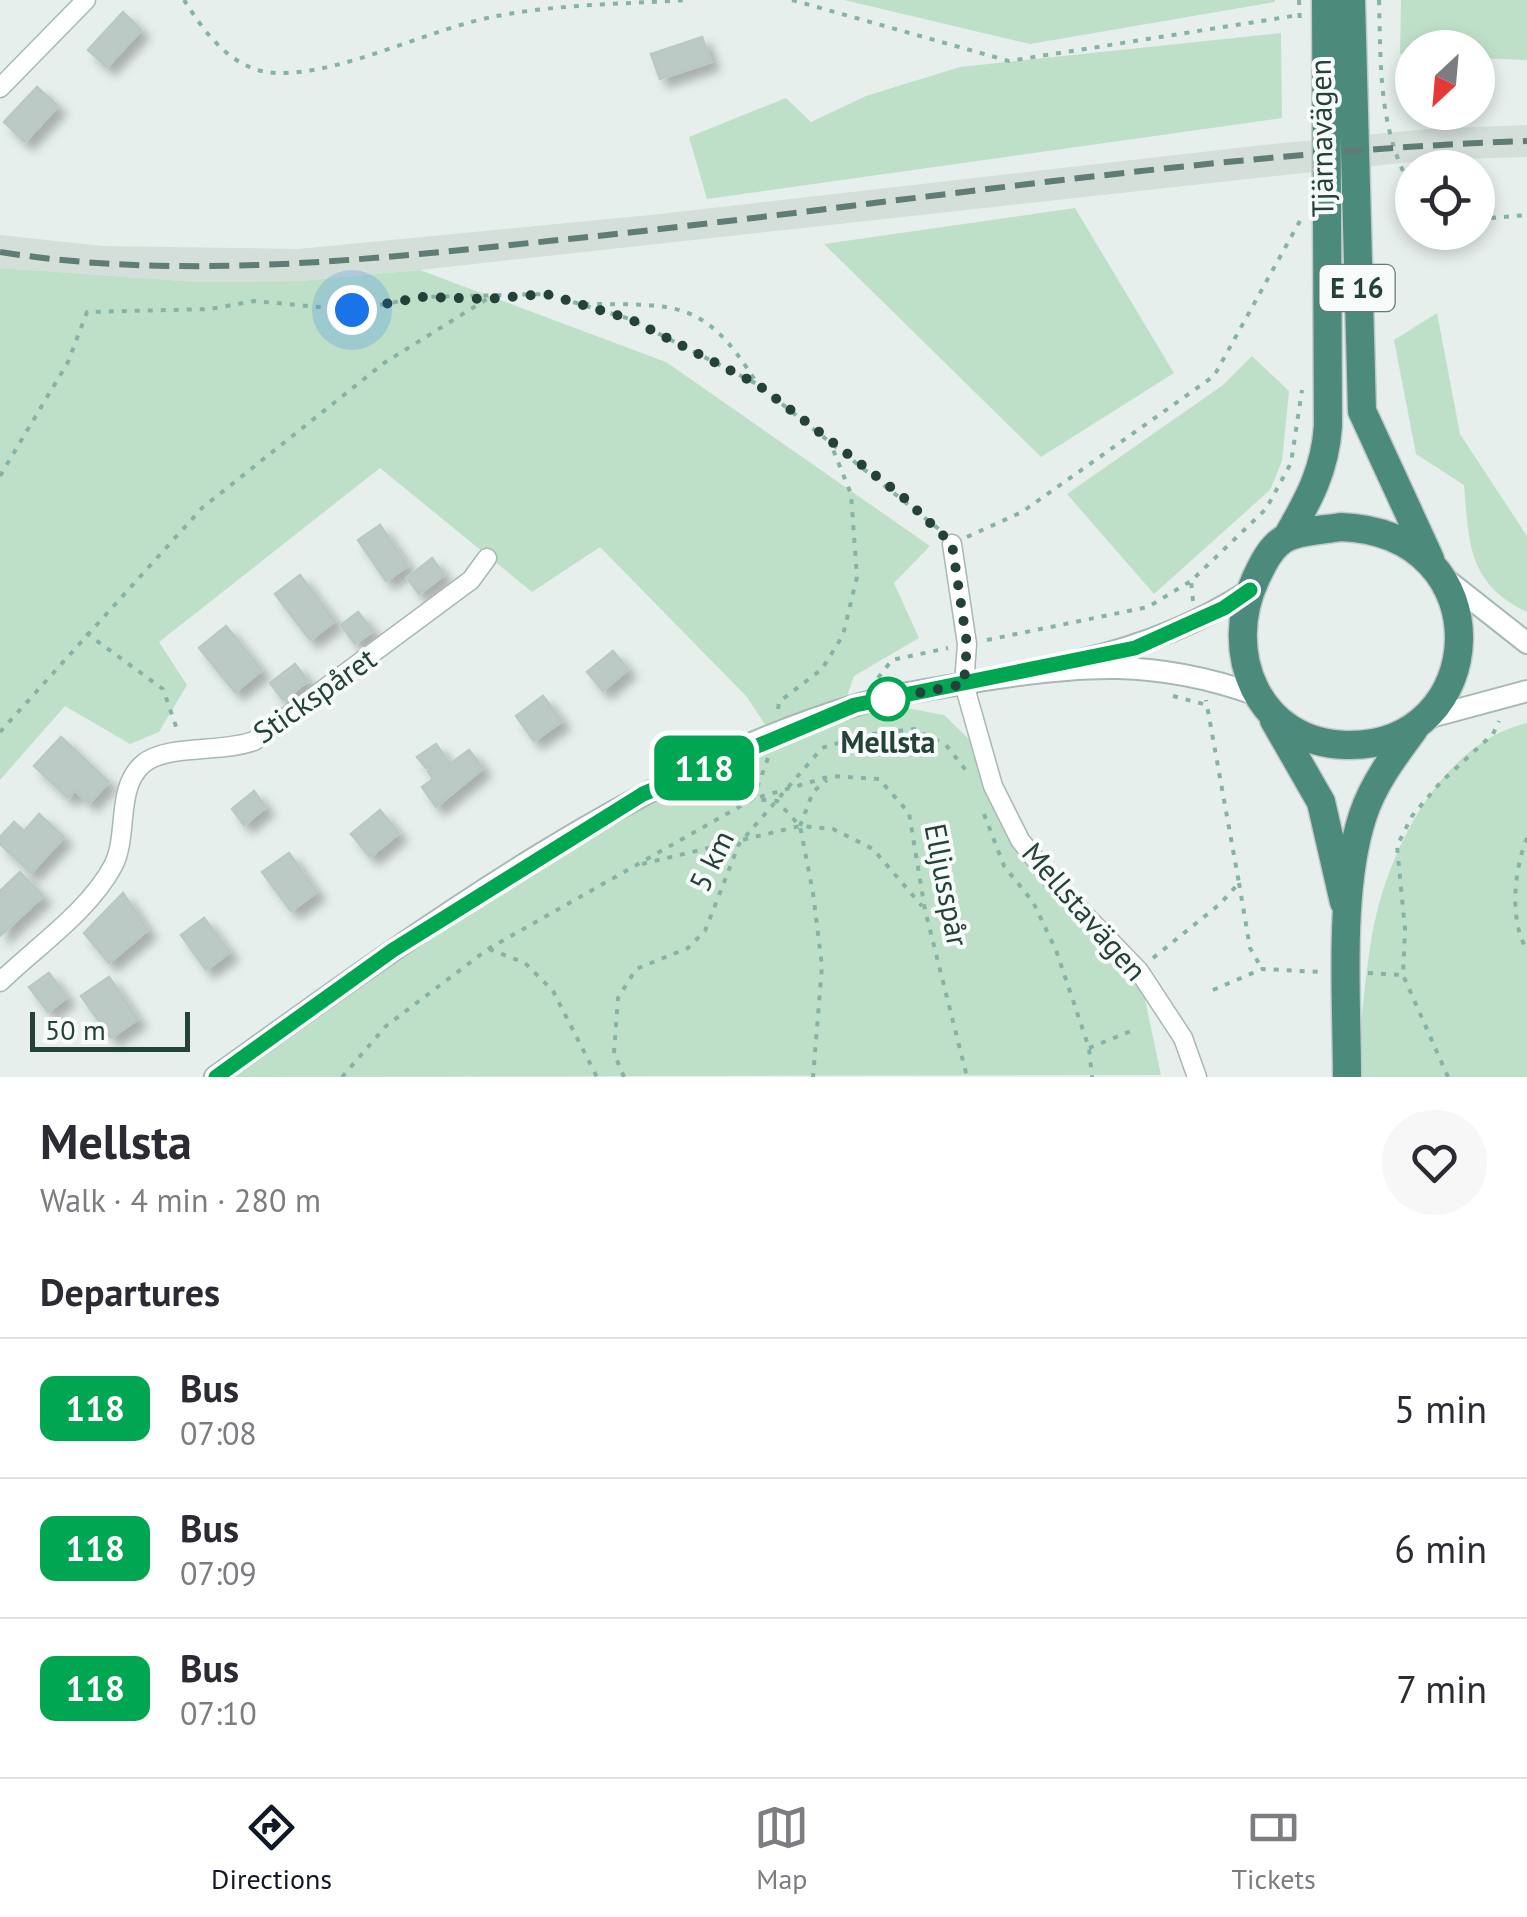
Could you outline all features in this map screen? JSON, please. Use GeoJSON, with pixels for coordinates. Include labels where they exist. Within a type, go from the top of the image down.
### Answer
{"type":"FeatureCollection","features":[{"type":"Feature","properties":{"kind":"highway","name":"Tjärnavägen"},"geometry":{"type":"LineString","coordinates":[[1287,537],[1316,489],[1326,460],[1326,0]]}},
{"type":"Feature","properties":{"kind":"highway","name":"Tjärnavägen"},"geometry":{"type":"LineString","coordinates":[[1352,0],[1362,410],[1439,570]]}},
{"type":"Feature","properties":{"kind":"highway"},"geometry":{"type":"LineString","coordinates":[[1287,537],[1360,528],[1396,538],[1439,570]]}},
{"type":"Feature","properties":{"kind":"highway","name":"E 16"},"geometry":{"type":"LineString","coordinates":[[1287,537],[1265,560],[1250,590],[1241,640],[1262,704],[1321,802],[1347,918]]}},
{"type":"Feature","properties":{"kind":"highway","name":"E 16"},"geometry":{"type":"LineString","coordinates":[[1347,1077],[1347,918],[1362,817],[1388,764],[1450,682],[1456,659],[1457,614],[1439,570]]}},
{"type":"Feature","properties":{"kind":"highway"},"geometry":{"type":"LineString","coordinates":[[1262,704],[1312,738],[1347,745],[1382,741],[1420,724]]}},
{"type":"Feature","properties":{"kind":"street"},"geometry":{"type":"LineString","coordinates":[[0,88],[86,0]]}},
{"type":"Feature","properties":{"kind":"street","name":"Mellstavägen"},"geometry":{"type":"LineString","coordinates":[[952,544],[967,644],[964,684],[992,786],[1020,840],[1056,886],[1139,971],[1184,1038],[1197,1077]]}},
{"type":"Feature","properties":{"kind":"street","name":"Stickspåret"},"geometry":{"type":"LineString","coordinates":[[0,982],[80,906],[113,866],[126,798],[142,765],[181,752],[230,750],[254,741],[471,580],[487,558]]}},
{"type":"Feature","properties":{"kind":"street"},"geometry":{"type":"LineString","coordinates":[[1439,570],[1527,643]]}},
{"type":"Feature","properties":{"kind":"street"},"geometry":{"type":"LineString","coordinates":[[1006,677],[1135,648],[1250,590]]}},
{"type":"Feature","properties":{"kind":"street"},"geometry":{"type":"LineString","coordinates":[[216,1077],[393,950],[643,794],[855,705],[1078,668],[1147,668],[1202,676],[1262,704]]}},
{"type":"Feature","properties":{"kind":"street"},"geometry":{"type":"LineString","coordinates":[[1420,724],[1519,692]]}},
{"type":"Feature","properties":{"kind":"path"},"geometry":{"type":"LineString","coordinates":[[184,0],[218,46],[246,66],[275,73],[341,60],[496,16],[688,0]]}},
{"type":"Feature","properties":{"kind":"path"},"geometry":{"type":"LineString","coordinates":[[792,0],[1009,60],[1300,15]]}},
{"type":"Feature","properties":{"kind":"path"},"geometry":{"type":"LineString","coordinates":[[1299,0],[1300,33]]}},
{"type":"Feature","properties":{"kind":"path"},"geometry":{"type":"LineString","coordinates":[[1379,0],[1384,108],[1395,158]]}},
{"type":"Feature","properties":{"kind":"path"},"geometry":{"type":"LineString","coordinates":[[1495,217],[1527,214]]}},
{"type":"Feature","properties":{"kind":"path"},"geometry":{"type":"LineString","coordinates":[[0,476],[68,362],[86,312],[210,309],[254,301],[352,310],[423,297],[487,299],[546,294],[630,319],[757,384],[902,496],[952,544],[1022,512],[1214,376],[1303,215],[1303,229]]}},
{"type":"Feature","properties":{"kind":"path"},"geometry":{"type":"LineString","coordinates":[[0,732],[202,508],[384,364],[487,299]]}},
{"type":"Feature","properties":{"kind":"path"},"geometry":{"type":"LineString","coordinates":[[580,304],[665,305],[697,314],[734,347],[757,384]]}},
{"type":"Feature","properties":{"kind":"path"},"geometry":{"type":"LineString","coordinates":[[855,705],[892,660],[1108,618],[1148,606],[1191,581],[1266,510],[1290,463],[1302,387]]}},
{"type":"Feature","properties":{"kind":"path"},"geometry":{"type":"LineString","coordinates":[[800,826],[777,800],[753,799],[774,737],[779,702],[822,669],[843,635],[856,577],[852,494],[828,438]]}},
{"type":"Feature","properties":{"kind":"path"},"geometry":{"type":"LineString","coordinates":[[1191,581],[1195,621]]}},
{"type":"Feature","properties":{"kind":"path"},"geometry":{"type":"LineString","coordinates":[[86,633],[163,690],[176,718],[181,752]]}},
{"type":"Feature","properties":{"kind":"path"},"geometry":{"type":"LineString","coordinates":[[1202,676],[1250,948],[1262,969]]}},
{"type":"Feature","properties":{"kind":"path"},"geometry":{"type":"LineString","coordinates":[[1448,1077],[1414,1005],[1412,987],[1402,975],[1405,929],[1397,846],[1412,816],[1440,783],[1493,734],[1519,692]]}},
{"type":"Feature","properties":{"kind":"path","name":"5 km"},"geometry":{"type":"LineString","coordinates":[[624,1077],[614,1053],[618,998],[636,969],[688,948],[705,931],[739,844],[822,748],[864,735],[914,730],[946,745],[967,770],[973,786]]}},
{"type":"Feature","properties":{"kind":"path"},"geometry":{"type":"LineString","coordinates":[[813,1077],[822,966],[800,826],[812,792],[830,776]]}},
{"type":"Feature","properties":{"kind":"path","name":"Elljusspår"},"geometry":{"type":"LineString","coordinates":[[342,1077],[386,1026],[488,949],[753,799],[830,776],[879,779],[909,813],[925,910],[967,1077]]}},
{"type":"Feature","properties":{"kind":"path"},"geometry":{"type":"LineString","coordinates":[[979,802],[1004,866],[1033,902],[1056,950],[1089,1048],[1092,1077]]}},
{"type":"Feature","properties":{"kind":"path"},"geometry":{"type":"LineString","coordinates":[[635,866],[739,844],[800,826],[833,829],[873,849],[925,910]]}},
{"type":"Feature","properties":{"kind":"path"},"geometry":{"type":"LineString","coordinates":[[1527,838],[1517,861],[1518,935],[1527,950]]}},
{"type":"Feature","properties":{"kind":"path"},"geometry":{"type":"LineString","coordinates":[[1139,971],[1239,883]]}},
{"type":"Feature","properties":{"kind":"path"},"geometry":{"type":"LineString","coordinates":[[488,949],[525,963],[553,991],[597,1077]]}},
{"type":"Feature","properties":{"kind":"path"},"geometry":{"type":"LineString","coordinates":[[1213,990],[1262,969],[1326,972]]}},
{"type":"Feature","properties":{"kind":"path"},"geometry":{"type":"LineString","coordinates":[[1368,973],[1402,975]]}},
{"type":"Feature","properties":{"kind":"path"},"geometry":{"type":"LineString","coordinates":[[1089,1048],[1136,1029]]}},
{"type":"Feature","properties":{"kind":"shaded area"},"geometry":{"type":"Polygon","coordinates":[[[1527,125],[1527,157],[1495,158],[1495,150],[1395,150],[1395,164],[300,281],[198,282],[0,268],[0,235],[103,246],[298,249],[660,214],[1263,145],[1418,130],[1495,130],[1495,126],[1527,125]]]}},
{"type":"Feature","properties":{"kind":"green space"},"geometry":{"type":"Polygon","coordinates":[[[844,0],[1275,0],[1275,2],[1030,44],[844,0]]]}},
{"type":"Feature","properties":{"kind":"green space"},"geometry":{"type":"Polygon","coordinates":[[[1401,0],[1527,0],[1527,60],[1495,59],[1495,30],[1400,30],[1401,0]]]}},
{"type":"Feature","properties":{"kind":"green space"},"geometry":{"type":"Polygon","coordinates":[[[1281,33],[1282,118],[707,199],[689,137],[786,98],[811,122],[866,96],[960,67],[1281,33]]]}},
{"type":"Feature","properties":{"kind":"green space"},"geometry":{"type":"Polygon","coordinates":[[[1075,208],[1174,373],[1041,457],[824,244],[1075,208]]]}},
{"type":"Feature","properties":{"kind":"green space"},"geometry":{"type":"Polygon","coordinates":[[[0,268],[198,282],[300,281],[420,270],[666,362],[930,546],[894,583],[919,638],[854,676],[845,702],[880,703],[944,715],[969,739],[987,789],[1139,971],[1161,1075],[215,1077],[643,795],[773,737],[747,697],[600,547],[532,592],[380,468],[159,642],[187,685],[159,732],[130,744],[65,706],[0,780],[0,268]]]}},
{"type":"Feature","properties":{"kind":"green space"},"geometry":{"type":"Polygon","coordinates":[[[1437,313],[1460,434],[1527,536],[1527,612],[1493,589],[1482,575],[1471,544],[1464,485],[1416,454],[1394,340],[1437,313]]]}},
{"type":"Feature","properties":{"kind":"green space"},"geometry":{"type":"Polygon","coordinates":[[[1252,356],[1289,391],[1282,461],[1270,490],[1154,594],[1067,494],[1223,385],[1252,356]]]}},
{"type":"Feature","properties":{"kind":"green space"},"geometry":{"type":"Polygon","coordinates":[[[1527,723],[1527,1077],[1355,1077],[1374,925],[1407,832],[1446,775],[1470,752],[1497,734],[1527,723]]]}},
{"type":"Feature","properties":{"kind":"building"},"geometry":{"type":"Polygon","coordinates":[[[123,12],[141,30],[107,67],[88,50],[123,12]]]}},
{"type":"Feature","properties":{"kind":"building"},"geometry":{"type":"Polygon","coordinates":[[[702,37],[711,62],[660,79],[651,54],[702,37]]]}},
{"type":"Feature","properties":{"kind":"building"},"geometry":{"type":"Polygon","coordinates":[[[37,87],[58,106],[25,142],[4,122],[37,87]]]}},
{"type":"Feature","properties":{"kind":"building"},"geometry":{"type":"Polygon","coordinates":[[[380,525],[408,566],[386,581],[358,540],[380,525]]]}},
{"type":"Feature","properties":{"kind":"building"},"geometry":{"type":"Polygon","coordinates":[[[432,558],[444,575],[419,594],[407,578],[432,558]]]}},
{"type":"Feature","properties":{"kind":"building"},"geometry":{"type":"Polygon","coordinates":[[[300,575],[335,621],[310,640],[275,594],[300,575]]]}},
{"type":"Feature","properties":{"kind":"building"},"geometry":{"type":"Polygon","coordinates":[[[358,612],[373,631],[355,644],[341,625],[358,612]]]}},
{"type":"Feature","properties":{"kind":"building"},"geometry":{"type":"Polygon","coordinates":[[[226,626],[262,670],[235,692],[199,648],[226,626]]]}},
{"type":"Feature","properties":{"kind":"building"},"geometry":{"type":"Polygon","coordinates":[[[613,651],[628,669],[603,691],[587,672],[613,651]]]}},
{"type":"Feature","properties":{"kind":"building"},"geometry":{"type":"Polygon","coordinates":[[[295,664],[308,681],[283,700],[270,683],[295,664]]]}},
{"type":"Feature","properties":{"kind":"building"},"geometry":{"type":"Polygon","coordinates":[[[543,696],[562,721],[534,741],[516,716],[543,696]]]}},
{"type":"Feature","properties":{"kind":"building"},"geometry":{"type":"Polygon","coordinates":[[[61,737],[109,782],[89,803],[75,790],[68,798],[34,766],[61,737]]]}},
{"type":"Feature","properties":{"kind":"building"},"geometry":{"type":"Polygon","coordinates":[[[436,744],[450,764],[469,750],[483,768],[436,807],[422,787],[433,779],[428,771],[434,766],[426,768],[417,757],[436,744]]]}},
{"type":"Feature","properties":{"kind":"building"},"geometry":{"type":"Polygon","coordinates":[[[254,791],[266,807],[244,825],[232,809],[254,791]]]}},
{"type":"Feature","properties":{"kind":"building"},"geometry":{"type":"Polygon","coordinates":[[[380,810],[399,833],[370,857],[351,834],[380,810]]]}},
{"type":"Feature","properties":{"kind":"building"},"geometry":{"type":"Polygon","coordinates":[[[39,814],[64,837],[31,873],[0,844],[0,837],[14,822],[24,831],[39,814]]]}},
{"type":"Feature","properties":{"kind":"building"},"geometry":{"type":"Polygon","coordinates":[[[289,853],[317,892],[291,911],[262,872],[289,853]]]}},
{"type":"Feature","properties":{"kind":"building"},"geometry":{"type":"Polygon","coordinates":[[[20,872],[43,896],[0,936],[0,891],[20,872]]]}},
{"type":"Feature","properties":{"kind":"building"},"geometry":{"type":"Polygon","coordinates":[[[123,893],[148,930],[109,963],[84,933],[123,893]]]}},
{"type":"Feature","properties":{"kind":"building"},"geometry":{"type":"Polygon","coordinates":[[[204,918],[230,952],[206,970],[181,935],[204,918]]]}},
{"type":"Feature","properties":{"kind":"building"},"geometry":{"type":"Polygon","coordinates":[[[49,973],[67,997],[48,1012],[29,987],[49,973]]]}},
{"type":"Feature","properties":{"kind":"building"},"geometry":{"type":"Polygon","coordinates":[[[109,977],[138,1019],[111,1038],[81,996],[109,977]]]}},
{"type":"Feature","properties":{"kind":"railway"},"geometry":{"type":"LineString","coordinates":[[0,252],[142,265],[356,259],[688,226],[1168,168],[1527,141]]}},
{"type":"Feature","properties":{"kind":"bus line","name":"118"},"geometry":{"type":"LineString","coordinates":[[216,1077],[393,950],[643,794],[855,705],[1135,648],[1224,608],[1250,590]]}},
{"type":"Feature","properties":{"kind":"place","name":"Mellsta"},"geometry":{"type":"Point","coordinates":[888,699]}},
{"type":"Feature","properties":{"kind":"route"},"geometry":{"type":"LineString","coordinates":[[352,310],[423,297],[487,299],[546,294],[630,319],[757,384],[902,496],[952,544],[967,644],[964,684],[888,699]]}}]}
